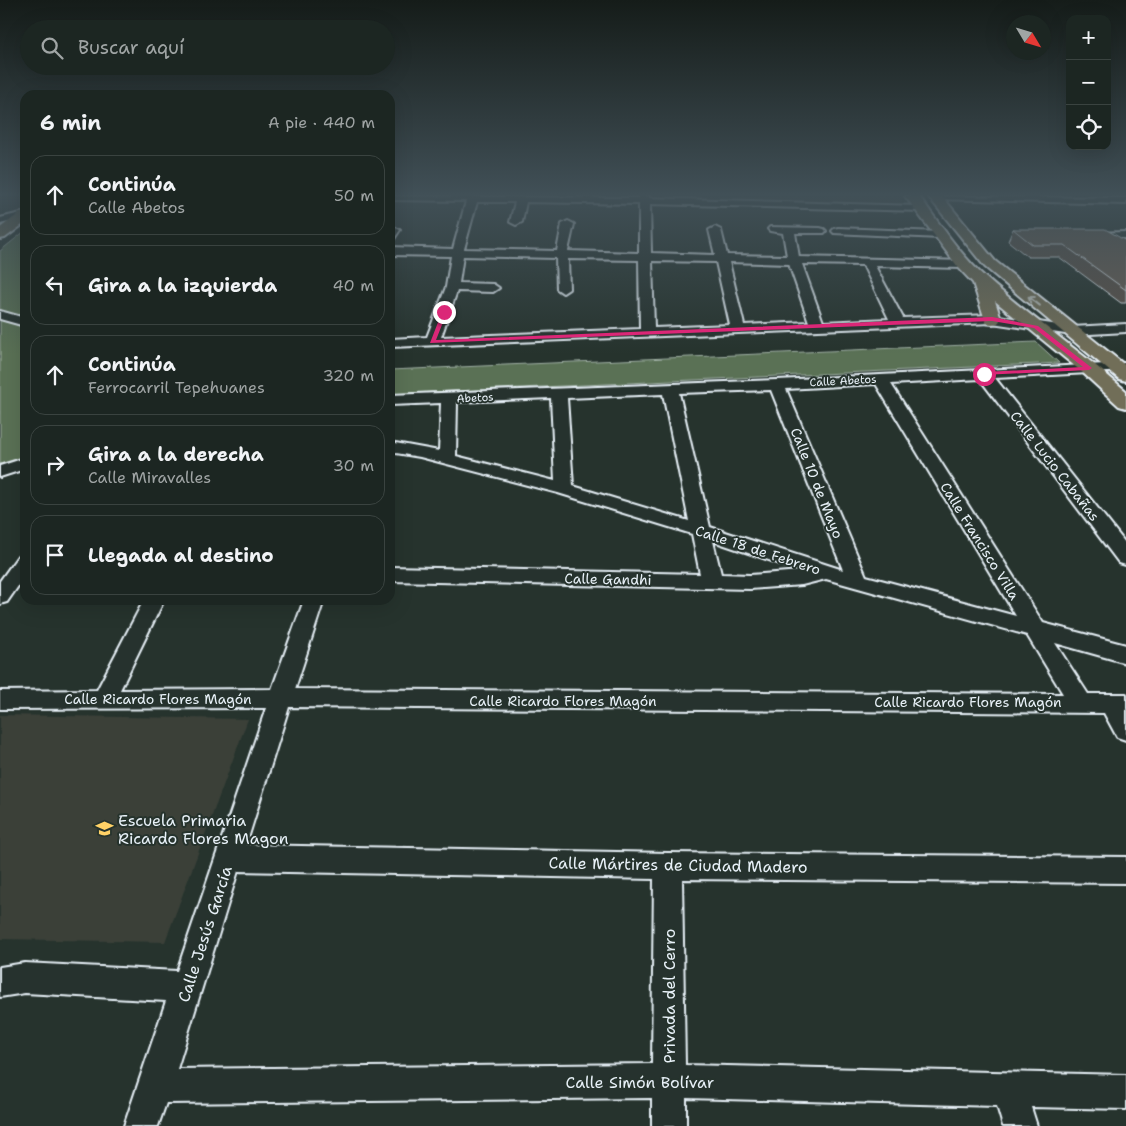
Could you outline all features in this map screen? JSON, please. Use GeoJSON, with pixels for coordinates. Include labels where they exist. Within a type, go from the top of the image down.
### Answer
{"type":"FeatureCollection","features":[{"type":"Feature","properties":{"kind":"main road"},"geometry":{"type":"LineString","coordinates":[[950,249],[962,264],[981,282],[1089,368],[1126,402]]}},
{"type":"Feature","properties":{"kind":"main road"},"geometry":{"type":"LineString","coordinates":[[975,249],[997,271],[1123,370]]}},
{"type":"Feature","properties":{"kind":"main road"},"geometry":{"type":"LineString","coordinates":[[981,282],[992,319]]}},
{"type":"Feature","properties":{"kind":"street"},"geometry":{"type":"LineString","coordinates":[[562,289],[563,249]]}},
{"type":"Feature","properties":{"kind":"street"},"geometry":{"type":"LineString","coordinates":[[644,249],[647,332]]}},
{"type":"Feature","properties":{"kind":"street"},"geometry":{"type":"LineString","coordinates":[[719,249],[738,330]]}},
{"type":"Feature","properties":{"kind":"street"},"geometry":{"type":"LineString","coordinates":[[792,249],[794,260],[818,327]]}},
{"type":"Feature","properties":{"kind":"street"},"geometry":{"type":"LineString","coordinates":[[395,251],[962,264]]}},
{"type":"Feature","properties":{"kind":"street"},"geometry":{"type":"LineString","coordinates":[[432,342],[452,287],[458,251]]}},
{"type":"Feature","properties":{"kind":"street"},"geometry":{"type":"LineString","coordinates":[[867,262],[898,324]]}},
{"type":"Feature","properties":{"kind":"street"},"geometry":{"type":"LineString","coordinates":[[452,287],[493,288]]}},
{"type":"Feature","properties":{"kind":"street"},"geometry":{"type":"LineString","coordinates":[[0,315],[20,321]]}},
{"type":"Feature","properties":{"kind":"street"},"geometry":{"type":"LineString","coordinates":[[395,344],[992,319],[1072,331],[1126,328]]}},
{"type":"Feature","properties":{"kind":"street","name":"Calle Abetos"},"geometry":{"type":"LineString","coordinates":[[559,394],[777,385],[1089,368],[1123,370]]}},
{"type":"Feature","properties":{"kind":"street","name":"Calle Lucio Cabañas"},"geometry":{"type":"LineString","coordinates":[[984,374],[1126,558]]}},
{"type":"Feature","properties":{"kind":"street","name":"Calle Francisco Villa"},"geometry":{"type":"LineString","coordinates":[[880,379],[1081,703]]}},
{"type":"Feature","properties":{"kind":"street","name":"Calle 10 de Mayo"},"geometry":{"type":"LineString","coordinates":[[777,385],[858,581]]}},
{"type":"Feature","properties":{"kind":"street"},"geometry":{"type":"LineString","coordinates":[[670,390],[712,581]]}},
{"type":"Feature","properties":{"kind":"street"},"geometry":{"type":"LineString","coordinates":[[559,394],[564,489]]}},
{"type":"Feature","properties":{"kind":"street","name":"Abetos"},"geometry":{"type":"LineString","coordinates":[[395,400],[559,394]]}},
{"type":"Feature","properties":{"kind":"street"},"geometry":{"type":"LineString","coordinates":[[447,458],[449,399]]}},
{"type":"Feature","properties":{"kind":"street","name":"Calle 18 de Febrero"},"geometry":{"type":"LineString","coordinates":[[395,448],[447,458],[564,489],[702,531],[826,572],[1126,654]]}},
{"type":"Feature","properties":{"kind":"street"},"geometry":{"type":"LineString","coordinates":[[0,472],[20,465]]}},
{"type":"Feature","properties":{"kind":"street"},"geometry":{"type":"LineString","coordinates":[[0,597],[20,568]]}},
{"type":"Feature","properties":{"kind":"street","name":"Calle Gandhi"},"geometry":{"type":"LineString","coordinates":[[395,574],[774,581],[802,578],[826,572]]}},
{"type":"Feature","properties":{"kind":"street"},"geometry":{"type":"LineString","coordinates":[[104,699],[151,605]]}},
{"type":"Feature","properties":{"kind":"street","name":"Calle Jesús García"},"geometry":{"type":"LineString","coordinates":[[141,1126],[230,858],[279,698],[312,605]]}},
{"type":"Feature","properties":{"kind":"street","name":"Calle Ricardo Flores Magón"},"geometry":{"type":"LineString","coordinates":[[0,700],[279,698],[1118,704]]}},
{"type":"Feature","properties":{"kind":"street"},"geometry":{"type":"LineString","coordinates":[[1118,704],[1126,730]]}},
{"type":"Feature","properties":{"kind":"street","name":"Calle Mártires de Ciudad Madero"},"geometry":{"type":"LineString","coordinates":[[230,858],[668,866],[1126,870]]}},
{"type":"Feature","properties":{"kind":"street","name":"Privada del Cerro"},"geometry":{"type":"LineString","coordinates":[[668,866],[670,1126]]}},
{"type":"Feature","properties":{"kind":"street"},"geometry":{"type":"LineString","coordinates":[[0,982],[25,978],[188,987]]}},
{"type":"Feature","properties":{"kind":"street","name":"Calle Simón Bolívar"},"geometry":{"type":"LineString","coordinates":[[155,1086],[670,1081],[1126,1092]]}},
{"type":"Feature","properties":{"kind":"street"},"geometry":{"type":"LineString","coordinates":[[1008,1088],[1020,1126]]}},
{"type":"Feature","properties":{"kind":"shaded area","name":"Escuela Primaria Ricardo Flores Magon"},"geometry":{"type":"Polygon","coordinates":[[[0,715],[248,719],[165,942],[0,939],[0,715]]]}},
{"type":"Feature","properties":{"kind":"green space"},"geometry":{"type":"Polygon","coordinates":[[[3,249],[20,249],[20,458],[0,464],[0,251],[3,249]]]}},
{"type":"Feature","properties":{"kind":"green space"},"geometry":{"type":"Polygon","coordinates":[[[1036,342],[1059,363],[395,394],[395,370],[1036,342]]]}},
{"type":"Feature","properties":{"kind":"building"},"geometry":{"type":"Polygon","coordinates":[[[1069,249],[1126,249],[1126,290],[1069,249]]]}},
{"type":"Feature","properties":{"kind":"place","name":"Escuela Primaria Ricardo Flores Magon"},"geometry":{"type":"Point","coordinates":[104,829]}},
{"type":"Feature","properties":{"kind":"route"},"geometry":{"type":"LineString","coordinates":[[444,312],[432,342],[992,319],[1036,327],[1089,368],[984,374]]}}]}
